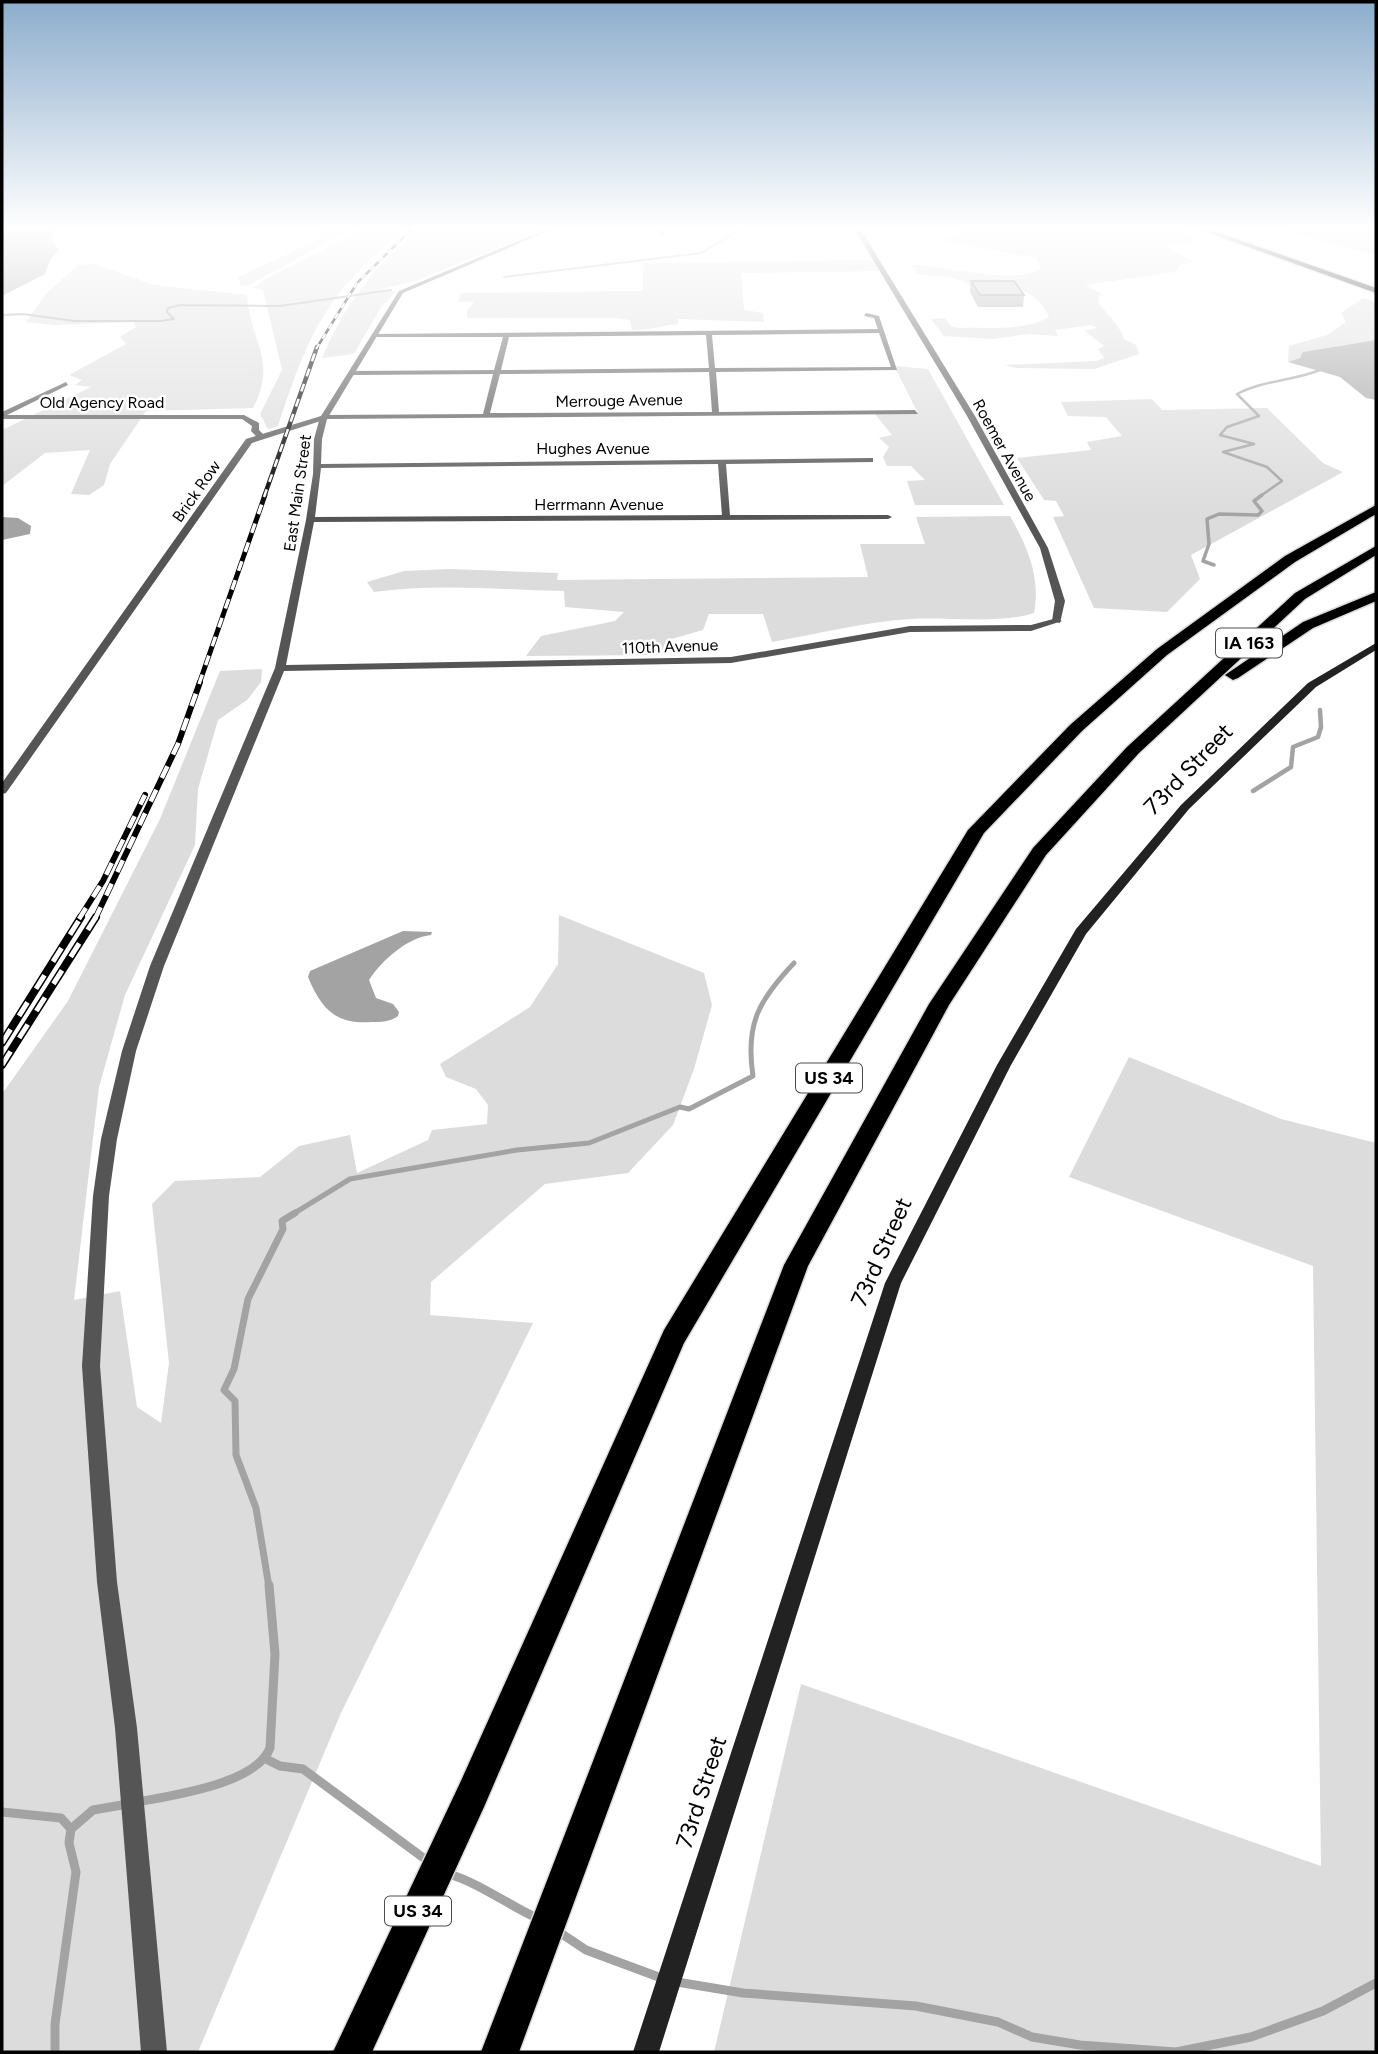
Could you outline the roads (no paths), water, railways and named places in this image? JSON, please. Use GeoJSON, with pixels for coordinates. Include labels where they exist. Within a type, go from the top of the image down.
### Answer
{"type":"FeatureCollection","features":[{"type":"Feature","properties":{"kind":"highway","name":"US 34"},"geometry":{"type":"LineString","coordinates":[[359,2039],[472,1795],[673,1338],[977,830],[1076,728],[1162,652],[1290,559],[1376,509]]}},
{"type":"Feature","properties":{"kind":"highway","name":"IA 163"},"geometry":{"type":"LineString","coordinates":[[1133,750],[1300,596],[1376,551]]}},
{"type":"Feature","properties":{"kind":"highway","name":"US 34"},"geometry":{"type":"LineString","coordinates":[[500,2052],[796,1265],[939,1004],[1039,852],[1133,750],[1250,662],[1308,625],[1376,596]]}},
{"type":"Feature","properties":{"kind":"main road","name":"73rd Street"},"geometry":{"type":"LineString","coordinates":[[646,2052],[893,1283],[1004,1065],[1081,932],[1185,807],[1312,685],[1376,646]]}},
{"type":"Feature","properties":{"kind":"street","name":"East Main Street"},"geometry":{"type":"LineString","coordinates":[[154,2052],[126,1728],[107,1582],[91,1366],[101,1196],[108,1139],[129,1051],[157,966],[280,668],[310,520],[318,439],[324,417],[379,326]]}},
{"type":"Feature","properties":{"kind":"street"},"geometry":{"type":"LineString","coordinates":[[352,373],[895,369],[879,326]]}},
{"type":"Feature","properties":{"kind":"street","name":"Roemer Avenue"},"geometry":{"type":"LineString","coordinates":[[916,326],[971,416],[1044,548],[1060,601],[1057,621]]}},
{"type":"Feature","properties":{"kind":"street"},"geometry":{"type":"LineString","coordinates":[[373,336],[880,331]]}},
{"type":"Feature","properties":{"kind":"street"},"geometry":{"type":"LineString","coordinates":[[709,333],[716,414]]}},
{"type":"Feature","properties":{"kind":"street"},"geometry":{"type":"LineString","coordinates":[[486,416],[507,334]]}},
{"type":"Feature","properties":{"kind":"street","name":"Old Agency Road"},"geometry":{"type":"LineString","coordinates":[[66,384],[3,414],[4,417],[244,417],[253,420],[255,431],[261,436]]}},
{"type":"Feature","properties":{"kind":"street","name":"Merrouge Avenue"},"geometry":{"type":"LineString","coordinates":[[324,417],[915,412]]}},
{"type":"Feature","properties":{"kind":"street","name":"Brick Row"},"geometry":{"type":"LineString","coordinates":[[2,791],[249,441],[324,417]]}},
{"type":"Feature","properties":{"kind":"street","name":"Hughes Avenue"},"geometry":{"type":"LineString","coordinates":[[317,466],[870,460]]}},
{"type":"Feature","properties":{"kind":"street"},"geometry":{"type":"LineString","coordinates":[[722,461],[726,518]]}},
{"type":"Feature","properties":{"kind":"street","name":"Herrmann Avenue"},"geometry":{"type":"LineString","coordinates":[[310,520],[888,517]]}},
{"type":"Feature","properties":{"kind":"street","name":"110th Avenue"},"geometry":{"type":"LineString","coordinates":[[280,668],[731,660],[911,629],[1031,628],[1057,621]]}},
{"type":"Feature","properties":{"kind":"waterway"},"geometry":{"type":"LineString","coordinates":[[1259,497],[1282,481],[1267,467],[1223,452],[1254,444],[1220,435],[1227,427],[1259,416],[1237,394],[1257,386],[1320,370],[1319,365]]}},
{"type":"Feature","properties":{"kind":"waterway"},"geometry":{"type":"LineString","coordinates":[[1214,565],[1203,561],[1209,544],[1207,519],[1219,514],[1258,515],[1262,511],[1254,501],[1262,495]]}},
{"type":"Feature","properties":{"kind":"waterway"},"geometry":{"type":"LineString","coordinates":[[1253,791],[1291,767],[1293,747],[1318,737],[1321,727],[1320,710]]}},
{"type":"Feature","properties":{"kind":"waterway"},"geometry":{"type":"LineString","coordinates":[[293,1214],[350,1179],[517,1150],[589,1143],[680,1107],[689,1109],[753,1076],[751,1042],[757,1014],[772,989],[794,963]]}},
{"type":"Feature","properties":{"kind":"waterway"},"geometry":{"type":"LineString","coordinates":[[269,1587],[256,1508],[236,1455],[235,1401],[224,1390],[234,1369],[248,1299],[283,1229],[282,1221],[295,1213]]}},
{"type":"Feature","properties":{"kind":"waterway"},"geometry":{"type":"LineString","coordinates":[[138,1802],[212,1786],[231,1779],[262,1760],[270,1748],[275,1654],[269,1585]]}},
{"type":"Feature","properties":{"kind":"waterway"},"geometry":{"type":"LineString","coordinates":[[266,1759],[280,1766],[303,1769],[429,1862]]}},
{"type":"Feature","properties":{"kind":"waterway"},"geometry":{"type":"LineString","coordinates":[[71,1829],[93,1810],[128,1804]]}},
{"type":"Feature","properties":{"kind":"waterway"},"geometry":{"type":"LineString","coordinates":[[2,1812],[61,1818],[71,1829]]}},
{"type":"Feature","properties":{"kind":"waterway"},"geometry":{"type":"LineString","coordinates":[[55,2052],[55,2024],[76,1872],[69,1843],[71,1829]]}},
{"type":"Feature","properties":{"kind":"waterway"},"geometry":{"type":"LineString","coordinates":[[449,1874],[472,1883],[539,1919]]}},
{"type":"Feature","properties":{"kind":"waterway"},"geometry":{"type":"LineString","coordinates":[[559,1932],[586,1950],[664,1979]]}},
{"type":"Feature","properties":{"kind":"waterway"},"geometry":{"type":"LineString","coordinates":[[677,1982],[743,1993],[916,2006],[998,2022],[1032,2037],[1080,2045],[1176,2052],[1251,2037],[1323,2011],[1376,1983]]}},
{"type":"Feature","properties":{"kind":"railway"},"geometry":{"type":"LineString","coordinates":[[317,348],[330,326]]}},
{"type":"Feature","properties":{"kind":"railway"},"geometry":{"type":"LineString","coordinates":[[264,497],[317,348]]}},
{"type":"Feature","properties":{"kind":"railway"},"geometry":{"type":"LineString","coordinates":[[199,684],[265,495]]}},
{"type":"Feature","properties":{"kind":"railway"},"geometry":{"type":"LineString","coordinates":[[96,917],[178,744],[200,682]]}},
{"type":"Feature","properties":{"kind":"railway"},"geometry":{"type":"LineString","coordinates":[[79,919],[103,881],[145,795]]}},
{"type":"Feature","properties":{"kind":"railway"},"geometry":{"type":"LineString","coordinates":[[2,1043],[81,917]]}},
{"type":"Feature","properties":{"kind":"railway"},"geometry":{"type":"LineString","coordinates":[[2,1065],[96,917]]}}]}
